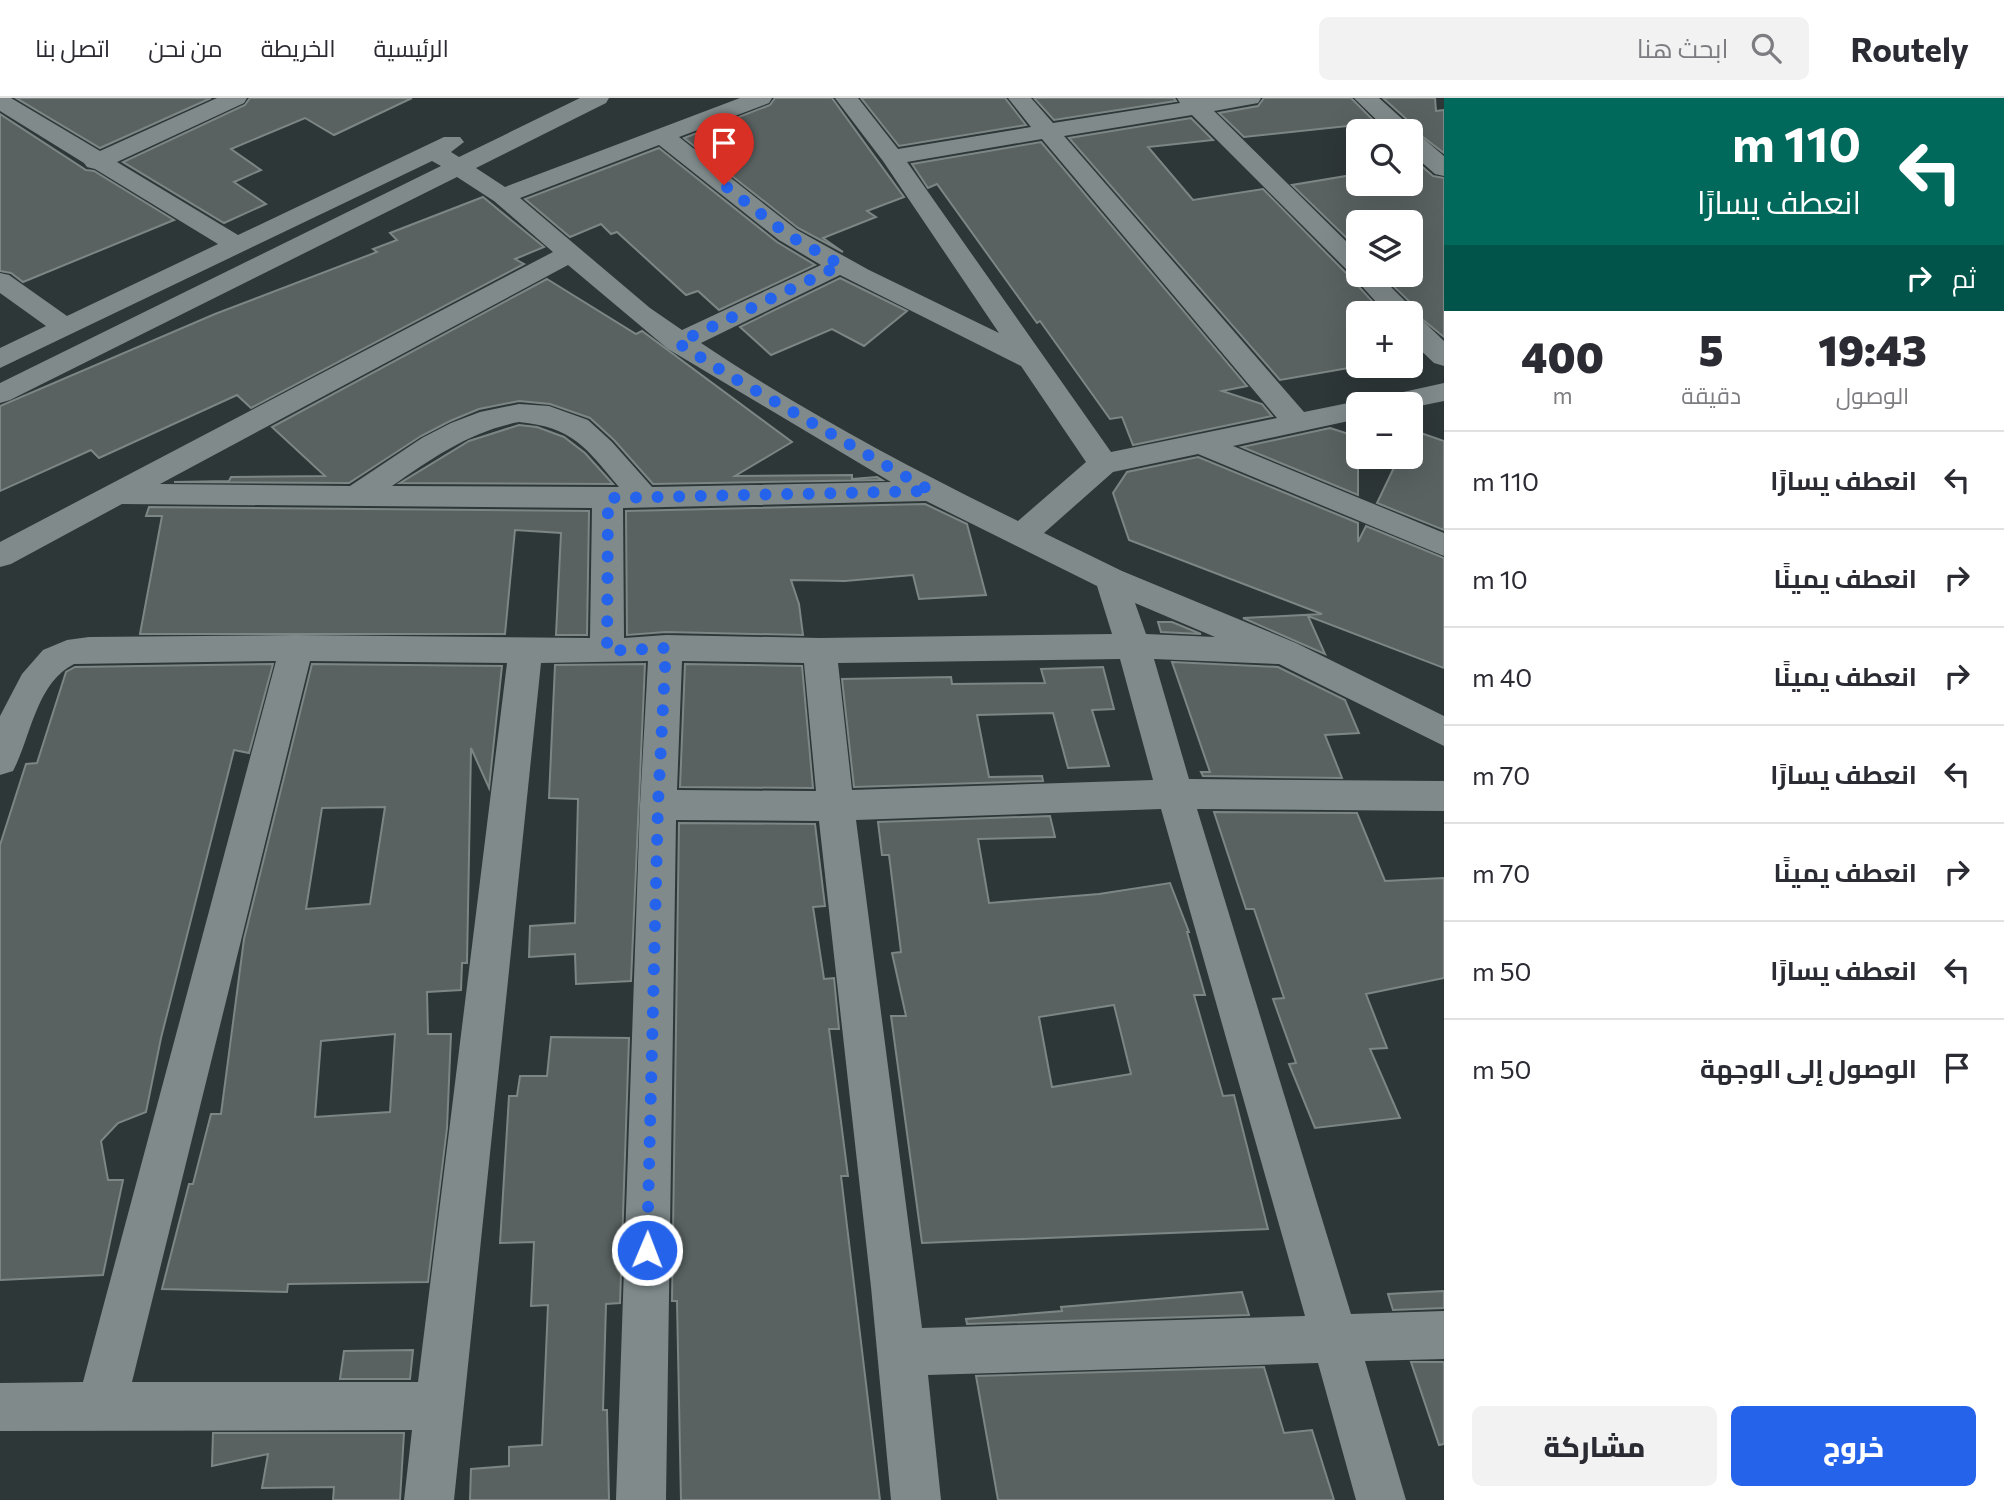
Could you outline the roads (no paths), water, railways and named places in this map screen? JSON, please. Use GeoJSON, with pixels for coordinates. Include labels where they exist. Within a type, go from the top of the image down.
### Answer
{"type":"FeatureCollection","features":[{"type":"Feature","properties":{"kind":"street"},"geometry":{"type":"LineString","coordinates":[[96,162],[236,98]]}},
{"type":"Feature","properties":{"kind":"street"},"geometry":{"type":"LineString","coordinates":[[0,359],[235,244],[598,98]]}},
{"type":"Feature","properties":{"kind":"street"},"geometry":{"type":"LineString","coordinates":[[503,196],[761,98]]}},
{"type":"Feature","properties":{"kind":"street"},"geometry":{"type":"LineString","coordinates":[[846,98],[892,157],[1103,464]]}},
{"type":"Feature","properties":{"kind":"street"},"geometry":{"type":"LineString","coordinates":[[1019,98],[1297,423]]}},
{"type":"Feature","properties":{"kind":"street"},"geometry":{"type":"LineString","coordinates":[[892,157],[1048,132],[1193,103],[1250,98]]}},
{"type":"Feature","properties":{"kind":"street"},"geometry":{"type":"LineString","coordinates":[[1364,98],[1388,119]]}},
{"type":"Feature","properties":{"kind":"street"},"geometry":{"type":"LineString","coordinates":[[7,103],[96,162],[235,244]]}},
{"type":"Feature","properties":{"kind":"street"},"geometry":{"type":"LineString","coordinates":[[1193,103],[1346,256]]}},
{"type":"Feature","properties":{"kind":"street"},"geometry":{"type":"LineString","coordinates":[[0,394],[446,159],[469,134]]}},
{"type":"Feature","properties":{"kind":"street"},"geometry":{"type":"LineString","coordinates":[[661,135],[788,235],[841,265],[1033,361]]}},
{"type":"Feature","properties":{"kind":"street"},"geometry":{"type":"LineString","coordinates":[[1423,150],[1444,169]]}},
{"type":"Feature","properties":{"kind":"street"},"geometry":{"type":"LineString","coordinates":[[446,159],[503,196],[640,314],[678,343],[732,377],[931,491],[1111,579],[1284,652],[1444,732]]}},
{"type":"Feature","properties":{"kind":"street"},"geometry":{"type":"LineString","coordinates":[[0,556],[571,253]]}},
{"type":"Feature","properties":{"kind":"street"},"geometry":{"type":"LineString","coordinates":[[678,343],[841,265]]}},
{"type":"Feature","properties":{"kind":"street"},"geometry":{"type":"LineString","coordinates":[[0,281],[64,327]]}},
{"type":"Feature","properties":{"kind":"street"},"geometry":{"type":"LineString","coordinates":[[1376,287],[1389,301]]}},
{"type":"Feature","properties":{"kind":"street"},"geometry":{"type":"LineString","coordinates":[[1423,336],[1444,356]]}},
{"type":"Feature","properties":{"kind":"street"},"geometry":{"type":"LineString","coordinates":[[1423,396],[1444,392]]}},
{"type":"Feature","properties":{"kind":"street"},"geometry":{"type":"LineString","coordinates":[[356,496],[459,430],[500,414],[527,412],[556,417],[580,428],[644,497]]}},
{"type":"Feature","properties":{"kind":"street"},"geometry":{"type":"LineString","coordinates":[[1022,535],[1103,464],[1346,413]]}},
{"type":"Feature","properties":{"kind":"street"},"geometry":{"type":"LineString","coordinates":[[1199,443],[1444,545]]}},
{"type":"Feature","properties":{"kind":"street"},"geometry":{"type":"LineString","coordinates":[[203,449],[275,495]]}},
{"type":"Feature","properties":{"kind":"street"},"geometry":{"type":"LineString","coordinates":[[118,494],[608,498],[931,491]]}},
{"type":"Feature","properties":{"kind":"street"},"geometry":{"type":"LineString","coordinates":[[607,651],[608,498]]}},
{"type":"Feature","properties":{"kind":"street"},"geometry":{"type":"LineString","coordinates":[[1111,579],[1135,646],[1173,794],[1336,1339],[1381,1500]]}},
{"type":"Feature","properties":{"kind":"street"},"geometry":{"type":"LineString","coordinates":[[0,761],[36,678],[49,663],[65,653],[89,650],[296,648],[607,651],[666,648],[820,651],[1135,646],[1284,652]]}},
{"type":"Feature","properties":{"kind":"street"},"geometry":{"type":"LineString","coordinates":[[101,1408],[296,648]]}},
{"type":"Feature","properties":{"kind":"street"},"geometry":{"type":"LineString","coordinates":[[641,1500],[658,804],[666,648]]}},
{"type":"Feature","properties":{"kind":"street"},"geometry":{"type":"LineString","coordinates":[[429,1500],[526,649]]}},
{"type":"Feature","properties":{"kind":"street"},"geometry":{"type":"LineString","coordinates":[[820,651],[834,806],[903,1352],[916,1500]]}},
{"type":"Feature","properties":{"kind":"street"},"geometry":{"type":"LineString","coordinates":[[658,804],[834,806],[1173,794],[1444,796]]}},
{"type":"Feature","properties":{"kind":"street"},"geometry":{"type":"LineString","coordinates":[[903,1352],[1444,1335]]}},
{"type":"Feature","properties":{"kind":"street"},"geometry":{"type":"LineString","coordinates":[[0,1406],[439,1406]]}}]}
